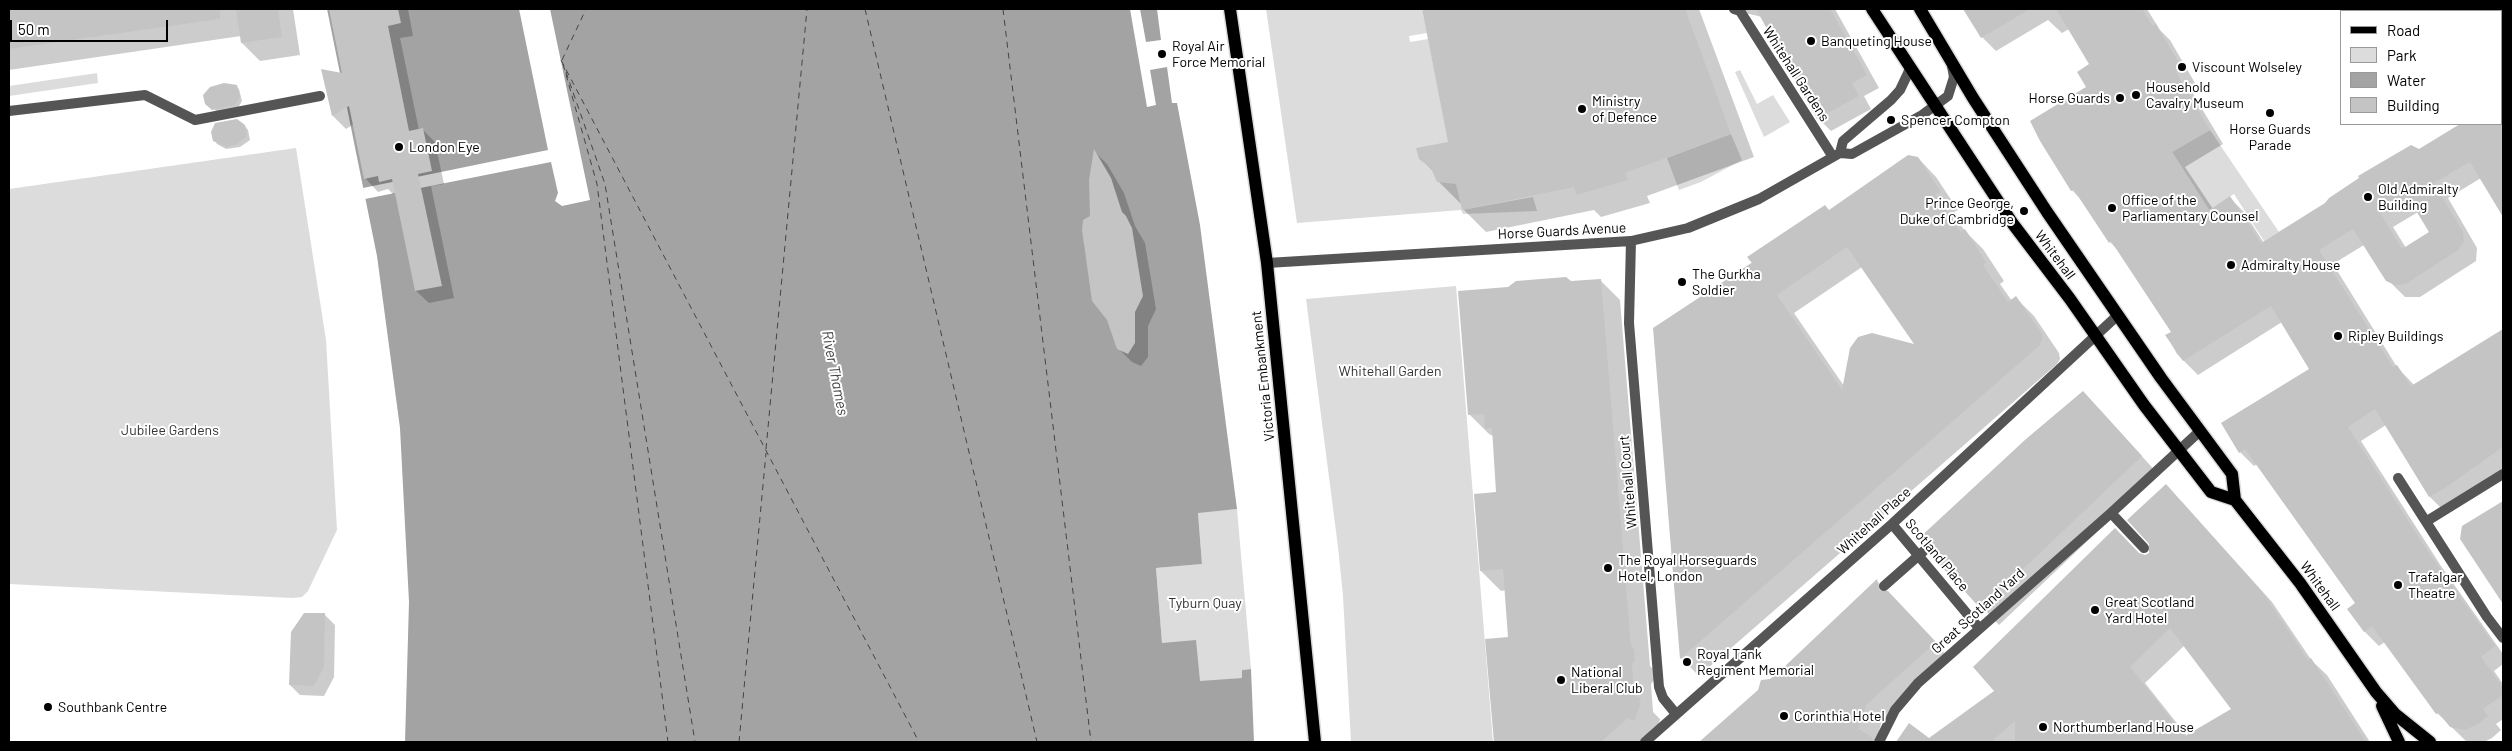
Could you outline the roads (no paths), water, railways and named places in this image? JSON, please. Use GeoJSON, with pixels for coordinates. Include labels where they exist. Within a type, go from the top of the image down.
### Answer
{"type":"FeatureCollection","features":[{"type":"Feature","properties":{"kind":"main road","name":"Victoria Embankment"},"geometry":{"type":"LineString","coordinates":[[1230,9],[1266,263],[1315,742]]}},
{"type":"Feature","properties":{"kind":"main road","name":"Whitehall"},"geometry":{"type":"LineString","coordinates":[[1872,9],[2013,224],[2178,450],[2211,492],[2235,500]]}},
{"type":"Feature","properties":{"kind":"main road","name":"Whitehall"},"geometry":{"type":"LineString","coordinates":[[1920,9],[1988,122],[2118,315],[2232,474],[2235,500],[2300,583],[2376,692],[2395,714],[2430,742]]}},
{"type":"Feature","properties":{"kind":"main road","name":"Whitehall"},"geometry":{"type":"LineString","coordinates":[[2376,692],[2399,742]]}},
{"type":"Feature","properties":{"kind":"street","name":"Whitehall Gardens"},"geometry":{"type":"LineString","coordinates":[[1734,9],[1740,12],[1837,155]]}},
{"type":"Feature","properties":{"kind":"street","name":"Horse Guards Avenue"},"geometry":{"type":"LineString","coordinates":[[1266,263],[1630,241],[1688,228],[1760,199],[1837,155],[1852,154],[1935,107],[1948,96],[1952,86],[1953,67],[1948,56]]}},
{"type":"Feature","properties":{"kind":"street","name":"Horse Guards Avenue"},"geometry":{"type":"LineString","coordinates":[[1837,155],[1843,141],[1900,90],[1910,69]]}},
{"type":"Feature","properties":{"kind":"street"},"geometry":{"type":"LineString","coordinates":[[9,111],[145,95],[195,120],[320,96]]}},
{"type":"Feature","properties":{"kind":"street","name":"Whitehall Court"},"geometry":{"type":"LineString","coordinates":[[1630,241],[1629,323],[1659,687],[1663,698],[1676,714]]}},
{"type":"Feature","properties":{"kind":"street","name":"Whitehall Place"},"geometry":{"type":"LineString","coordinates":[[1645,742],[1892,524],[2094,335],[2118,315]]}},
{"type":"Feature","properties":{"kind":"street","name":"Great Scotland Yard"},"geometry":{"type":"LineString","coordinates":[[1879,742],[1879,737],[1895,710],[1912,690],[2200,431]]}},
{"type":"Feature","properties":{"kind":"street"},"geometry":{"type":"LineString","coordinates":[[2427,521],[2503,474]]}},
{"type":"Feature","properties":{"kind":"street"},"geometry":{"type":"LineString","coordinates":[[2398,478],[2487,617],[2503,638]]}},
{"type":"Feature","properties":{"kind":"street"},"geometry":{"type":"LineString","coordinates":[[2111,513],[2144,548]]}},
{"type":"Feature","properties":{"kind":"street","name":"Scotland Place"},"geometry":{"type":"LineString","coordinates":[[1892,524],[1980,628]]}},
{"type":"Feature","properties":{"kind":"street"},"geometry":{"type":"LineString","coordinates":[[1884,586],[1926,549]]}},
{"type":"Feature","properties":{"kind":"water","name":"River Thames"},"geometry":{"type":"Polygon","coordinates":[[[327,9],[1130,9],[1147,107],[1156,105],[1150,70],[1167,67],[1172,103],[1177,103],[1200,225],[1237,509],[1198,513],[1202,564],[1156,568],[1162,643],[1196,640],[1200,681],[1242,678],[1242,670],[1251,669],[1254,742],[405,742],[409,602],[400,428],[377,256],[327,9]]]}},
{"type":"Feature","properties":{"kind":"water"},"geometry":{"type":"Polygon","coordinates":[[[1140,9],[1157,9],[1161,40],[1146,42],[1140,9]]]}},
{"type":"Feature","properties":{"kind":"place","name":"Banqueting House"},"geometry":{"type":"Point","coordinates":[1811,41]}},
{"type":"Feature","properties":{"kind":"place","name":"Royal Air Force Memorial"},"geometry":{"type":"Point","coordinates":[1162,54]}},
{"type":"Feature","properties":{"kind":"place","name":"Viscount Wolseley"},"geometry":{"type":"Point","coordinates":[2182,67]}},
{"type":"Feature","properties":{"kind":"place","name":"Household Cavalry Museum"},"geometry":{"type":"Point","coordinates":[2136,95]}},
{"type":"Feature","properties":{"kind":"place","name":"Horse Guards"},"geometry":{"type":"Point","coordinates":[2120,98]}},
{"type":"Feature","properties":{"kind":"place","name":"Ministry of Defence"},"geometry":{"type":"Point","coordinates":[1582,109]}},
{"type":"Feature","properties":{"kind":"place","name":"Horse Guards Parade"},"geometry":{"type":"Point","coordinates":[2270,113]}},
{"type":"Feature","properties":{"kind":"place","name":"Spencer Compton"},"geometry":{"type":"Point","coordinates":[1891,120]}},
{"type":"Feature","properties":{"kind":"place","name":"London Eye"},"geometry":{"type":"Point","coordinates":[399,147]}},
{"type":"Feature","properties":{"kind":"place","name":"Old Admiralty Building"},"geometry":{"type":"Point","coordinates":[2368,197]}},
{"type":"Feature","properties":{"kind":"place","name":"Office of the Parliamentary Counsel"},"geometry":{"type":"Point","coordinates":[2112,208]}},
{"type":"Feature","properties":{"kind":"place","name":"Prince George, Duke of Cambridge"},"geometry":{"type":"Point","coordinates":[2024,211]}},
{"type":"Feature","properties":{"kind":"place","name":"Admiralty House"},"geometry":{"type":"Point","coordinates":[2231,265]}},
{"type":"Feature","properties":{"kind":"place","name":"The Gurkha Soldier"},"geometry":{"type":"Point","coordinates":[1682,282]}},
{"type":"Feature","properties":{"kind":"place","name":"Ripley Buildings"},"geometry":{"type":"Point","coordinates":[2338,336]}},
{"type":"Feature","properties":{"kind":"place","name":"The Royal Horseguards Hotel, London"},"geometry":{"type":"Point","coordinates":[1608,568]}},
{"type":"Feature","properties":{"kind":"place","name":"Trafalgar Theatre"},"geometry":{"type":"Point","coordinates":[2398,585]}},
{"type":"Feature","properties":{"kind":"place","name":"Great Scotland Yard Hotel"},"geometry":{"type":"Point","coordinates":[2095,610]}},
{"type":"Feature","properties":{"kind":"place","name":"Royal Tank Regiment Memorial"},"geometry":{"type":"Point","coordinates":[1687,662]}},
{"type":"Feature","properties":{"kind":"place","name":"National Liberal Club"},"geometry":{"type":"Point","coordinates":[1561,680]}},
{"type":"Feature","properties":{"kind":"place","name":"Southbank Centre"},"geometry":{"type":"Point","coordinates":[48,707]}},
{"type":"Feature","properties":{"kind":"place","name":"Corinthia Hotel"},"geometry":{"type":"Point","coordinates":[1784,716]}},
{"type":"Feature","properties":{"kind":"place","name":"Northumberland House"},"geometry":{"type":"Point","coordinates":[2043,727]}},
{"type":"Feature","properties":{"kind":"park label","name":"Whitehall Garden"},"geometry":{"type":"Point","coordinates":[1390,371]}},
{"type":"Feature","properties":{"kind":"park label","name":"Jubilee Gardens"},"geometry":{"type":"Point","coordinates":[170,430]}},
{"type":"Feature","properties":{"kind":"park label","name":"Tyburn Quay"},"geometry":{"type":"Point","coordinates":[1205,603]}}]}
